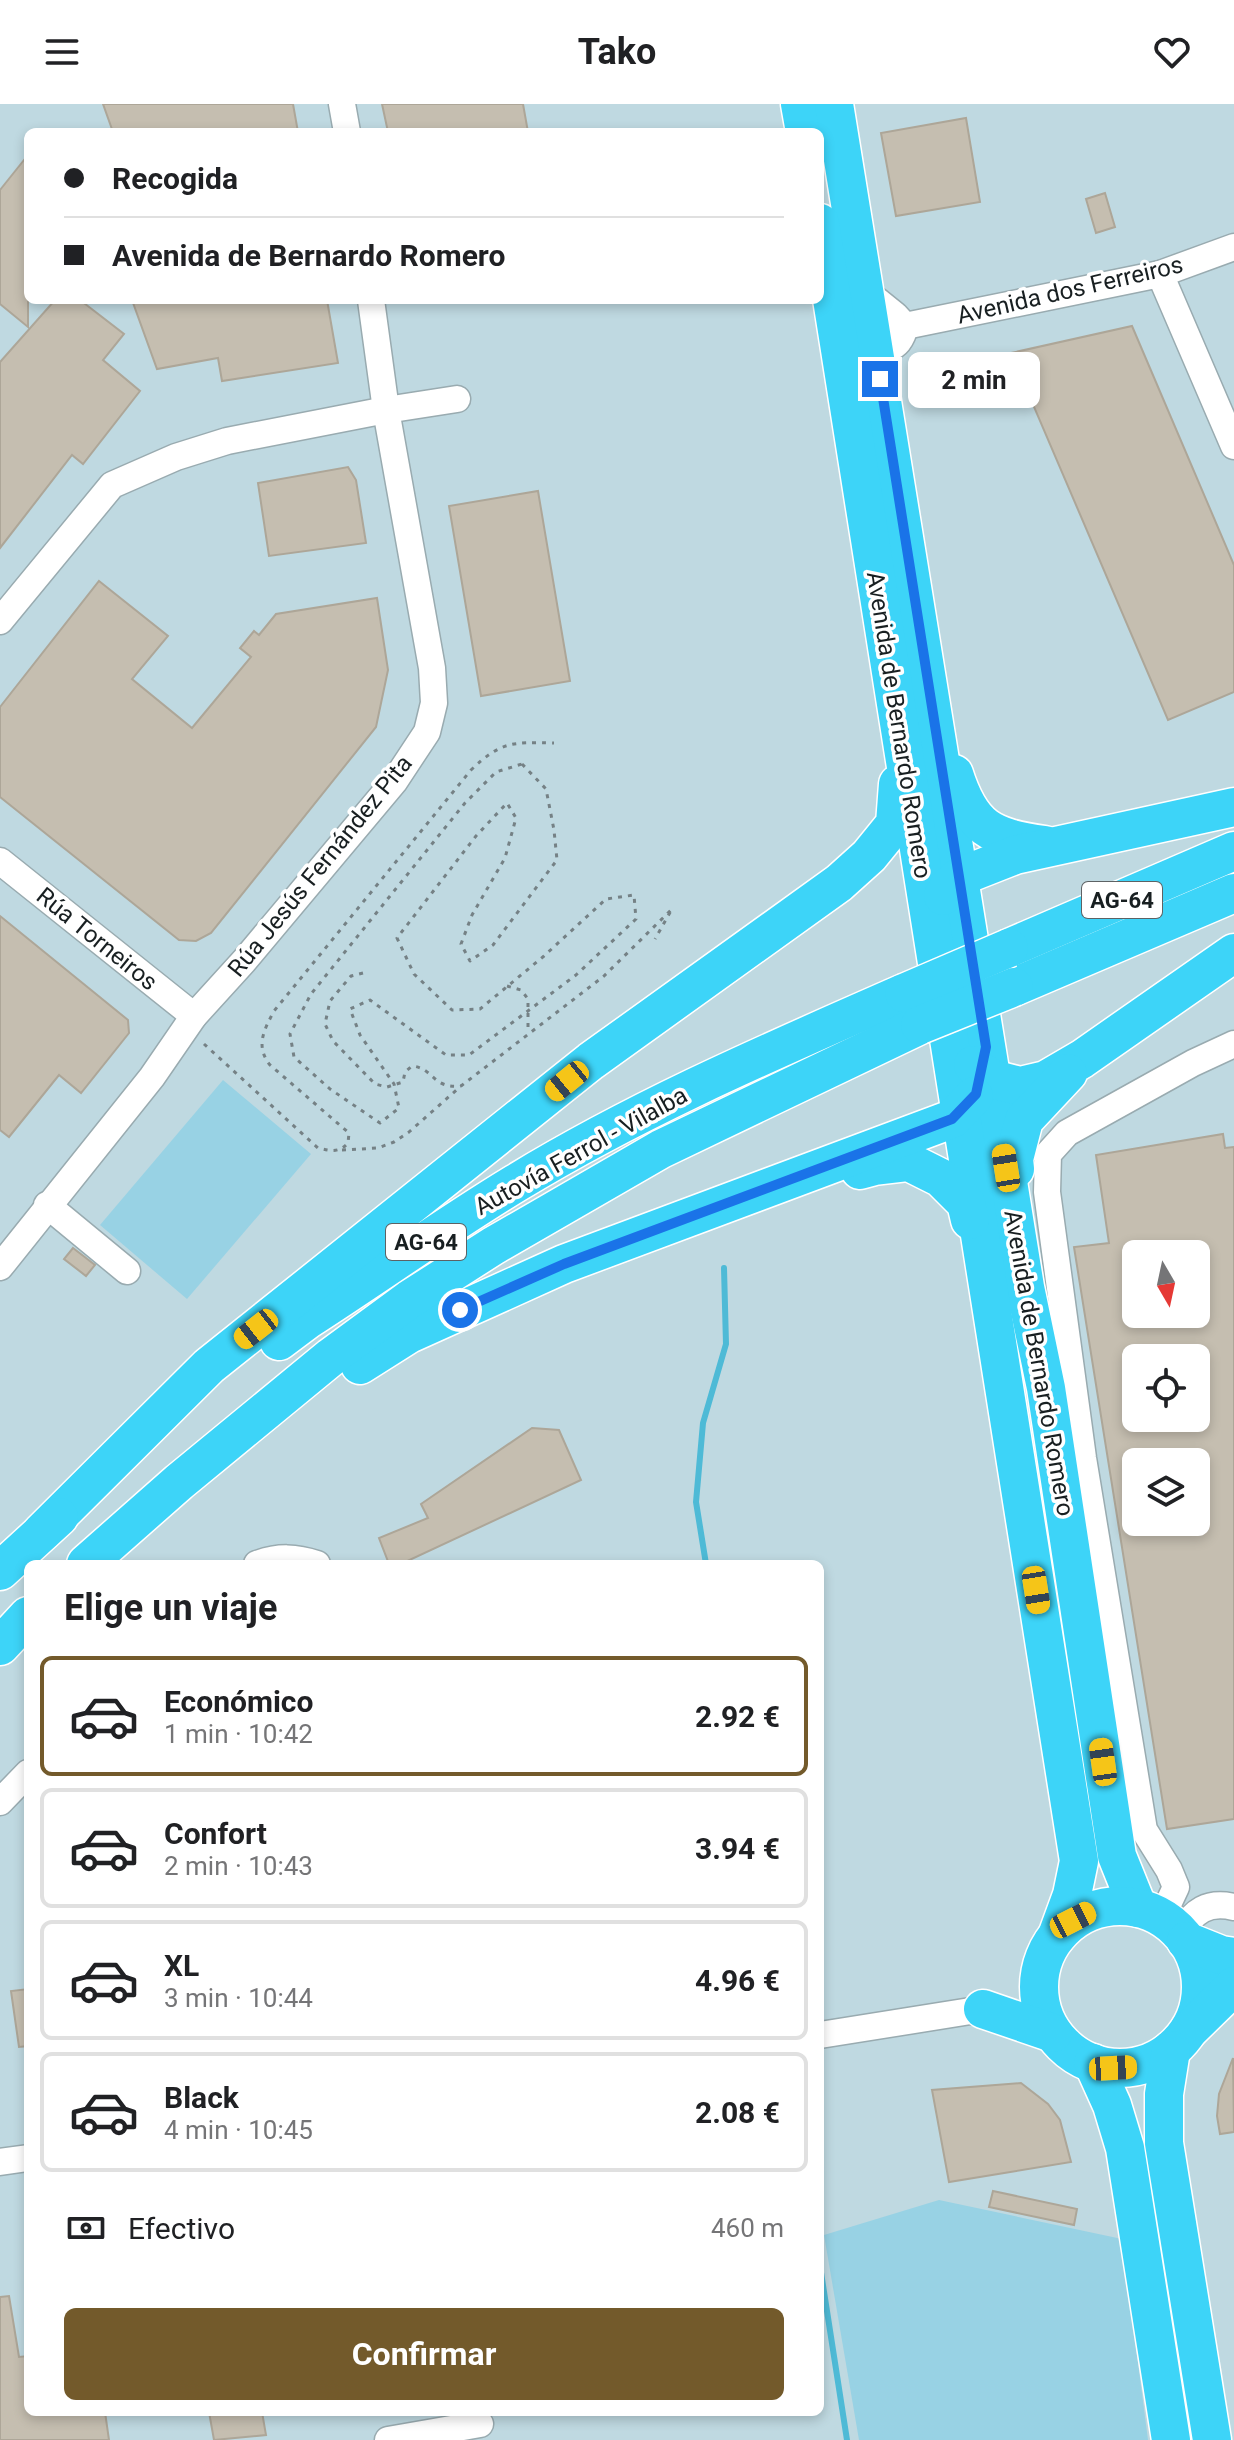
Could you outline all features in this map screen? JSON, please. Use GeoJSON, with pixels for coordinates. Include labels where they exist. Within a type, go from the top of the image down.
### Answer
{"type":"FeatureCollection","features":[{"type":"Feature","properties":{"kind":"highway","name":"Avenida de Bernardo Romero"},"geometry":{"type":"LineString","coordinates":[[800,104],[834,115],[864,290],[857,346]]}},
{"type":"Feature","properties":{"kind":"highway","name":"Avenida de Bernardo Romero"},"geometry":{"type":"LineString","coordinates":[[824,236],[857,346],[944,895],[1046,1388],[1117,1856],[1167,1925]]}},
{"type":"Feature","properties":{"kind":"highway"},"geometry":{"type":"LineString","coordinates":[[914,706],[974,819],[996,836],[1051,846]]}},
{"type":"Feature","properties":{"kind":"highway"},"geometry":{"type":"LineString","coordinates":[[42,1532],[209,1366],[591,1061],[839,883],[869,856],[895,824],[899,772],[914,706]]}},
{"type":"Feature","properties":{"kind":"highway"},"geometry":{"type":"LineString","coordinates":[[839,883],[879,870],[910,871],[944,895],[986,865],[1051,846],[1234,807]]}},
{"type":"Feature","properties":{"kind":"highway","name":"Autovía Ferrol - Vilalba"},"geometry":{"type":"LineString","coordinates":[[91,1560],[179,1482],[331,1357],[410,1299],[493,1246],[912,1009],[1009,948],[1234,851]]}},
{"type":"Feature","properties":{"kind":"highway","name":"Autovía Ferrol - Vilalba"},"geometry":{"type":"LineString","coordinates":[[0,1571],[173,1422],[307,1320],[517,1183],[662,1103],[738,1065],[912,1009],[1014,987],[1234,893]]}},
{"type":"Feature","properties":{"kind":"highway"},"geometry":{"type":"LineString","coordinates":[[978,1062],[1020,1086],[1046,1080],[1082,1059],[1234,953]]}},
{"type":"Feature","properties":{"kind":"highway"},"geometry":{"type":"LineString","coordinates":[[1025,1287],[1014,1159],[1024,1120],[1082,1059]]}},
{"type":"Feature","properties":{"kind":"highway","name":"Avenida de Bernardo Romero"},"geometry":{"type":"LineString","coordinates":[[978,1062],[960,1112],[1079,1861],[1072,1895],[1049,1951]]}},
{"type":"Feature","properties":{"kind":"highway"},"geometry":{"type":"LineString","coordinates":[[179,1482],[409,1334],[564,1264],[952,1119],[960,1112]]}},
{"type":"Feature","properties":{"kind":"highway"},"geometry":{"type":"LineString","coordinates":[[680,1219],[875,1166],[909,1162],[941,1178],[966,1203],[988,1289]]}},
{"type":"Feature","properties":{"kind":"highway"},"geometry":{"type":"LineString","coordinates":[[0,1646],[24,1620]]}},
{"type":"Feature","properties":{"kind":"highway"},"geometry":{"type":"LineString","coordinates":[[983,2009],[1019,1986],[1073,1920],[1093,1910],[1116,1906],[1167,1925],[1221,1955],[1234,1957]]}},
{"type":"Feature","properties":{"kind":"highway"},"geometry":{"type":"LineString","coordinates":[[1167,1925],[1197,1962],[1201,1986],[1197,2010],[1179,2041],[1164,2094],[1164,2143],[1212,2440]]}},
{"type":"Feature","properties":{"kind":"highway"},"geometry":{"type":"LineString","coordinates":[[1049,1951],[1038,1989],[1042,2012],[1053,2033],[1071,2051],[1093,2063],[1113,2068],[1134,2067],[1153,2061],[1179,2041],[1234,1986]]}},
{"type":"Feature","properties":{"kind":"highway"},"geometry":{"type":"LineString","coordinates":[[983,2009],[1053,2033]]}},
{"type":"Feature","properties":{"kind":"highway"},"geometry":{"type":"LineString","coordinates":[[1093,2063],[1112,2105],[1125,2148],[1171,2440]]}},
{"type":"Feature","properties":{"kind":"street"},"geometry":{"type":"LineString","coordinates":[[342,104],[346,128]]}},
{"type":"Feature","properties":{"kind":"street","name":"Avenida dos Ferreiros"},"geometry":{"type":"LineString","coordinates":[[905,326],[1160,274],[1234,247]]}},
{"type":"Feature","properties":{"kind":"street"},"geometry":{"type":"LineString","coordinates":[[1160,274],[1234,446]]}},
{"type":"Feature","properties":{"kind":"street"},"geometry":{"type":"LineString","coordinates":[[857,346],[896,346],[902,339],[905,326],[864,290]]}},
{"type":"Feature","properties":{"kind":"street","name":"Rúa Jesús Fernández Pita"},"geometry":{"type":"LineString","coordinates":[[0,1267],[152,1077],[190,1022],[394,782],[427,732],[434,703],[432,668],[386,410],[372,304]]}},
{"type":"Feature","properties":{"kind":"street"},"geometry":{"type":"LineString","coordinates":[[0,621],[112,485],[176,457],[227,441],[457,399]]}},
{"type":"Feature","properties":{"kind":"street","name":"Rúa Torneiros"},"geometry":{"type":"LineString","coordinates":[[0,861],[190,1022]]}},
{"type":"Feature","properties":{"kind":"street"},"geometry":{"type":"LineString","coordinates":[[1167,1925],[1176,1887],[1144,1830],[1083,1458],[1047,1192],[1048,1154],[1067,1133],[1193,1063],[1234,1044]]}},
{"type":"Feature","properties":{"kind":"street"},"geometry":{"type":"LineString","coordinates":[[47,1205],[127,1271]]}},
{"type":"Feature","properties":{"kind":"street"},"geometry":{"type":"LineString","coordinates":[[269,1560],[304,1560]]}},
{"type":"Feature","properties":{"kind":"street"},"geometry":{"type":"LineString","coordinates":[[0,1802],[24,1777]]}},
{"type":"Feature","properties":{"kind":"street"},"geometry":{"type":"LineString","coordinates":[[1167,1925],[1219,1904],[1234,1907]]}},
{"type":"Feature","properties":{"kind":"street"},"geometry":{"type":"LineString","coordinates":[[824,2034],[983,2009]]}},
{"type":"Feature","properties":{"kind":"street"},"geometry":{"type":"LineString","coordinates":[[0,2162],[24,2159]]}},
{"type":"Feature","properties":{"kind":"street"},"geometry":{"type":"LineString","coordinates":[[388,2440],[430,2437],[480,2425]]}},
{"type":"Feature","properties":{"kind":"path"},"geometry":{"type":"LineString","coordinates":[[342,1150],[348,1143],[349,1133],[263,1057],[260,1045],[267,1024],[274,1011],[471,770],[498,748],[514,743],[554,743]]}},
{"type":"Feature","properties":{"kind":"path"},"geometry":{"type":"LineString","coordinates":[[522,764],[546,789],[557,860],[493,945],[470,961],[461,944],[472,915],[505,858],[516,818],[507,803],[476,836],[397,938],[414,974],[452,1010],[480,1009],[606,899],[634,895],[636,919],[576,975],[469,1055],[446,1055],[370,1000],[350,1009],[360,1035],[394,1084],[399,1108],[380,1123],[330,1089],[294,1057],[290,1034],[311,994],[465,803],[496,772],[522,764]]}},
{"type":"Feature","properties":{"kind":"path"},"geometry":{"type":"LineString","coordinates":[[190,1022],[318,1148],[331,1151],[378,1148],[409,1132],[461,1086],[604,976],[672,909],[655,939]]}},
{"type":"Feature","properties":{"kind":"path"},"geometry":{"type":"LineString","coordinates":[[363,973],[351,976],[330,1001],[325,1024],[333,1041],[375,1084],[387,1087],[403,1082],[405,1072],[412,1066],[421,1067],[440,1084],[461,1086]]}},
{"type":"Feature","properties":{"kind":"path"},"geometry":{"type":"LineString","coordinates":[[507,986],[521,990],[528,999],[528,1033]]}},
{"type":"Feature","properties":{"kind":"shaded area"},"geometry":{"type":"Polygon","coordinates":[[[0,104],[1234,104],[1234,2440],[0,2440],[0,104]]]}},
{"type":"Feature","properties":{"kind":"shaded area"},"geometry":{"type":"Polygon","coordinates":[[[223,1080],[311,1154],[187,1299],[100,1225],[223,1080]]]}},
{"type":"Feature","properties":{"kind":"shaded area"},"geometry":{"type":"Polygon","coordinates":[[[939,2200],[1122,2239],[1148,2440],[859,2440],[824,2235],[939,2200]]]}},
{"type":"Feature","properties":{"kind":"building"},"geometry":{"type":"Polygon","coordinates":[[[103,104],[293,104],[297,128],[112,128],[103,104]]]}},
{"type":"Feature","properties":{"kind":"building"},"geometry":{"type":"Polygon","coordinates":[[[382,104],[523,104],[527,128],[387,128],[382,104]]]}},
{"type":"Feature","properties":{"kind":"building"},"geometry":{"type":"Polygon","coordinates":[[[966,118],[980,202],[896,216],[881,133],[966,118]]]}},
{"type":"Feature","properties":{"kind":"building"},"geometry":{"type":"Polygon","coordinates":[[[24,160],[24,304],[28,304],[28,327],[0,304],[0,190],[24,160]]]}},
{"type":"Feature","properties":{"kind":"building"},"geometry":{"type":"Polygon","coordinates":[[[1105,193],[1115,227],[1096,233],[1086,199],[1105,193]]]}},
{"type":"Feature","properties":{"kind":"building"},"geometry":{"type":"Polygon","coordinates":[[[51,304],[85,304],[124,334],[103,360],[140,391],[83,464],[72,455],[0,548],[0,362],[51,304]]]}},
{"type":"Feature","properties":{"kind":"building"},"geometry":{"type":"Polygon","coordinates":[[[133,304],[328,304],[338,363],[222,381],[218,358],[157,369],[133,304]]]}},
{"type":"Feature","properties":{"kind":"building"},"geometry":{"type":"Polygon","coordinates":[[[1132,326],[1234,565],[1234,692],[1168,720],[1011,353],[1132,326]]]}},
{"type":"Feature","properties":{"kind":"building"},"geometry":{"type":"Polygon","coordinates":[[[348,467],[356,480],[366,543],[269,556],[258,483],[348,467]]]}},
{"type":"Feature","properties":{"kind":"building"},"geometry":{"type":"Polygon","coordinates":[[[538,491],[570,681],[481,696],[449,506],[538,491]]]}},
{"type":"Feature","properties":{"kind":"building"},"geometry":{"type":"Polygon","coordinates":[[[99,581],[168,636],[132,679],[192,728],[251,657],[240,648],[254,631],[259,635],[276,614],[377,598],[388,670],[376,727],[211,933],[196,941],[179,940],[0,797],[0,707],[99,581]]]}},
{"type":"Feature","properties":{"kind":"building"},"geometry":{"type":"Polygon","coordinates":[[[0,916],[128,1020],[129,1033],[81,1093],[59,1075],[9,1137],[0,1130],[0,916]]]}},
{"type":"Feature","properties":{"kind":"building"},"geometry":{"type":"Polygon","coordinates":[[[1223,1134],[1225,1148],[1234,1147],[1234,1819],[1167,1829],[1074,1247],[1109,1243],[1096,1155],[1223,1134]]]}},
{"type":"Feature","properties":{"kind":"building"},"geometry":{"type":"Polygon","coordinates":[[[73,1248],[95,1265],[86,1276],[64,1259],[73,1248]]]}},
{"type":"Feature","properties":{"kind":"building"},"geometry":{"type":"Polygon","coordinates":[[[532,1428],[559,1430],[581,1480],[410,1560],[387,1560],[379,1538],[428,1518],[421,1504],[532,1428]]]}},
{"type":"Feature","properties":{"kind":"building"},"geometry":{"type":"Polygon","coordinates":[[[24,1989],[24,2046],[19,2047],[11,1991],[24,1989]]]}},
{"type":"Feature","properties":{"kind":"building"},"geometry":{"type":"Polygon","coordinates":[[[1233,2058],[1234,2132],[1220,2134],[1217,2116],[1219,2094],[1233,2058]]]}},
{"type":"Feature","properties":{"kind":"building"},"geometry":{"type":"Polygon","coordinates":[[[1021,2083],[1048,2104],[1060,2120],[1071,2162],[949,2182],[932,2090],[1021,2083]]]}},
{"type":"Feature","properties":{"kind":"building"},"geometry":{"type":"Polygon","coordinates":[[[993,2191],[1077,2209],[1074,2225],[989,2207],[993,2191]]]}},
{"type":"Feature","properties":{"kind":"building"},"geometry":{"type":"Polygon","coordinates":[[[9,2296],[19,2357],[24,2356],[24,2416],[106,2416],[109,2440],[0,2440],[0,2297],[9,2296]]]}},
{"type":"Feature","properties":{"kind":"building"},"geometry":{"type":"Polygon","coordinates":[[[210,2416],[263,2416],[266,2435],[214,2440],[210,2416]]]}},
{"type":"Feature","properties":{"kind":"waterway"},"geometry":{"type":"LineString","coordinates":[[705,1560],[696,1502],[703,1423],[726,1344],[724,1268]]}},
{"type":"Feature","properties":{"kind":"waterway"},"geometry":{"type":"LineString","coordinates":[[824,2292],[847,2440]]}},
{"type":"Feature","properties":{"kind":"route"},"geometry":{"type":"LineString","coordinates":[[460,1310],[564,1264],[952,1119],[976,1094],[986,1047],[880,379]]}}]}
